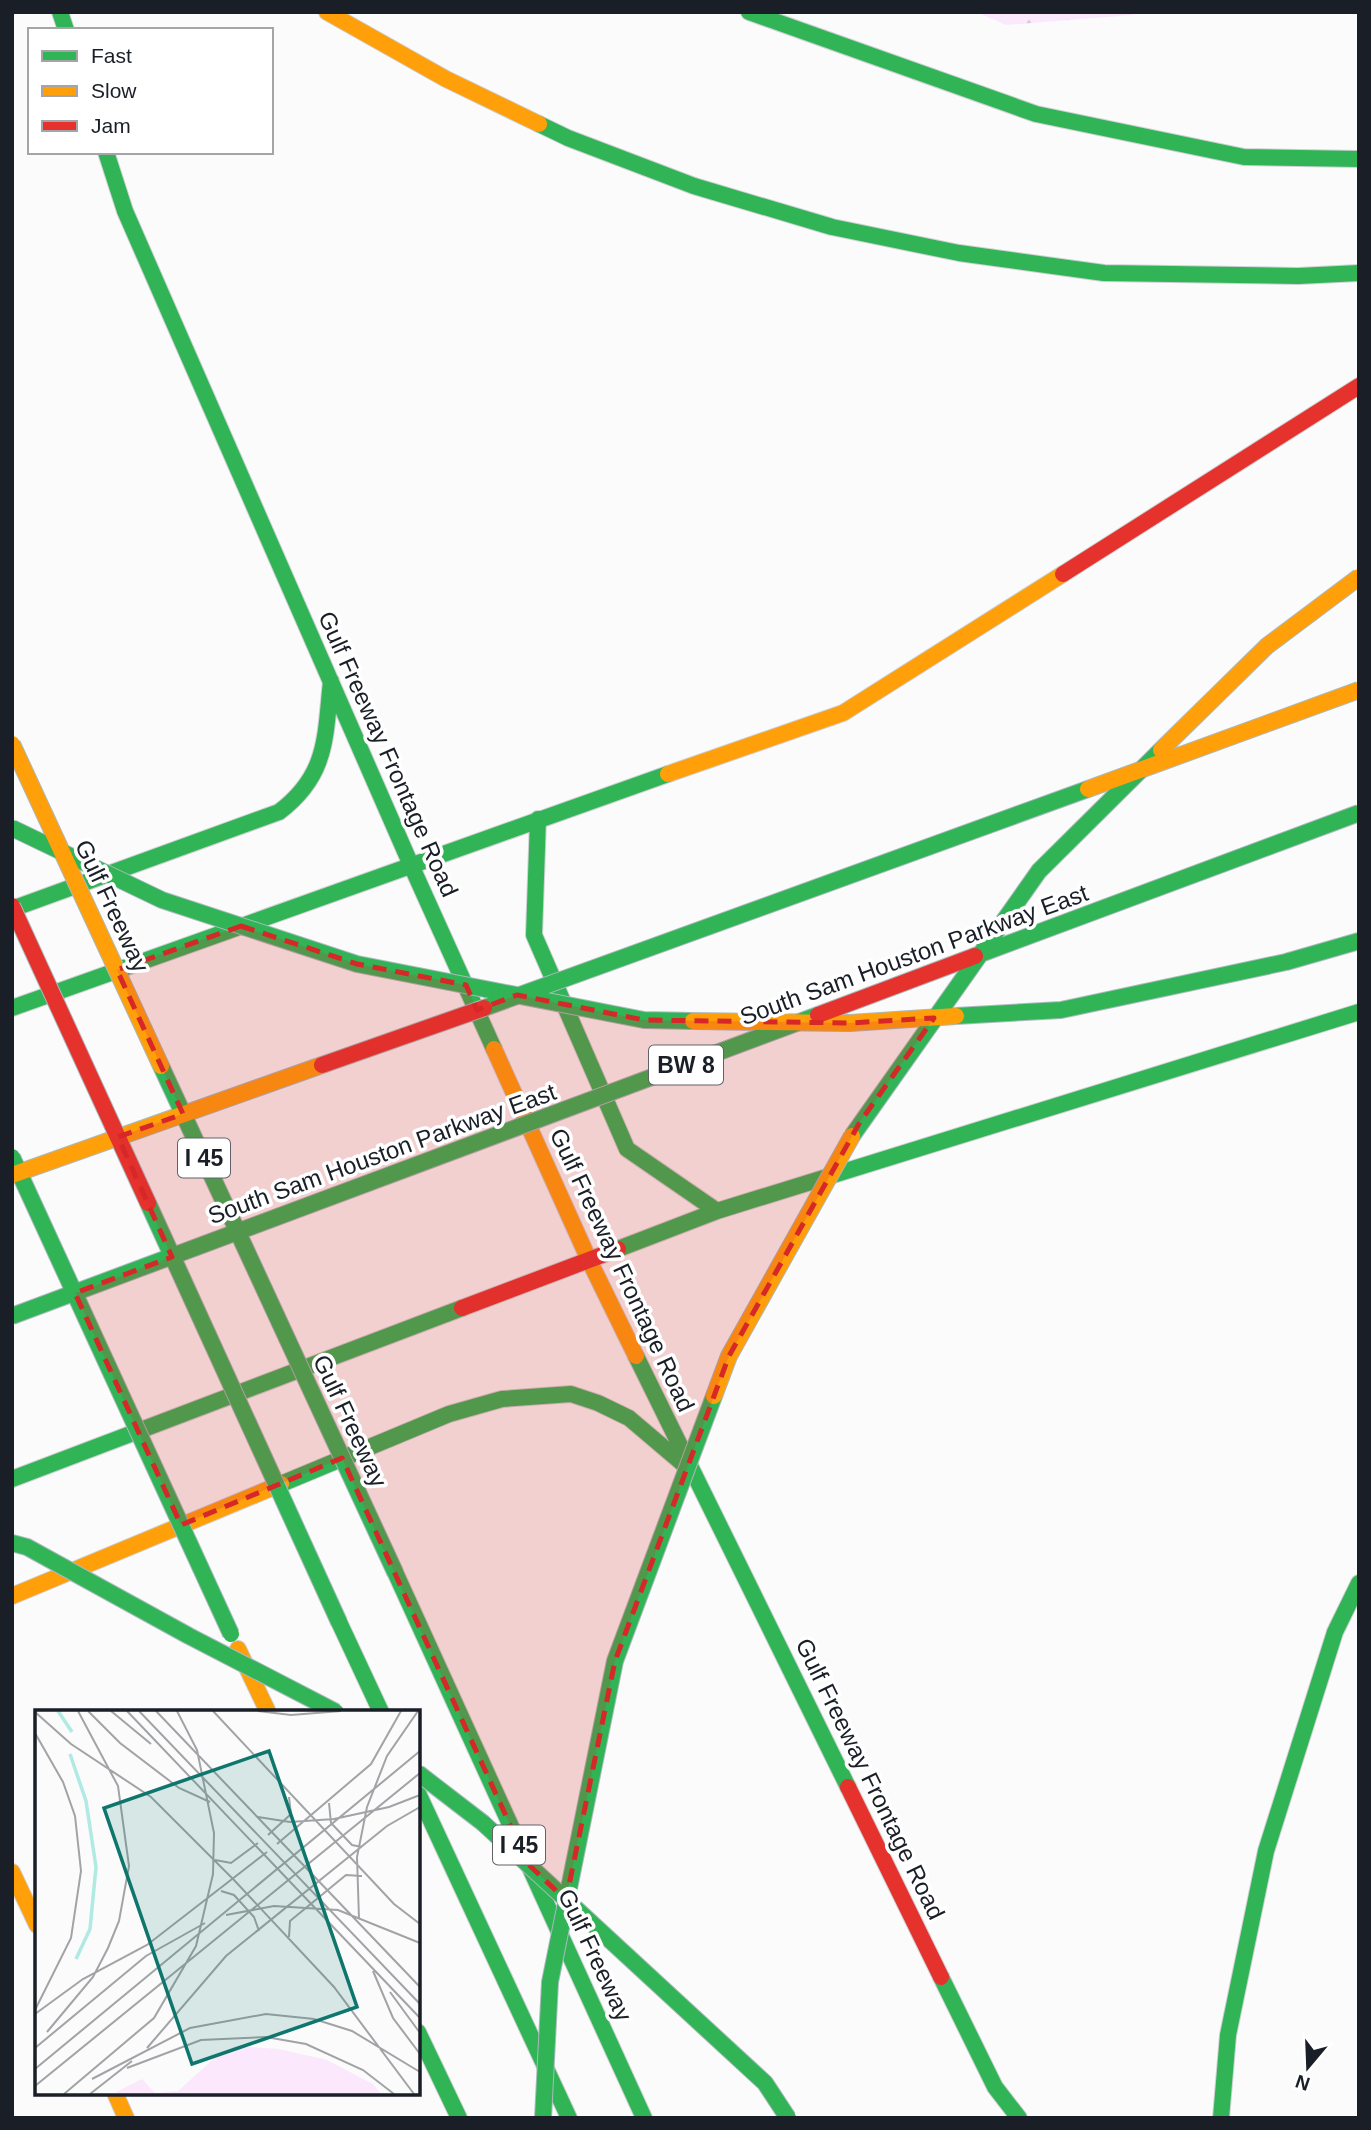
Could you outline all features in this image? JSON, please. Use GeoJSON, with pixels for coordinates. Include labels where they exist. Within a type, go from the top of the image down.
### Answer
{"type":"FeatureCollection","features":[{"type":"Feature","properties":{"kind":"main road"},"geometry":{"type":"LineString","coordinates":[[327,12],[446,79],[568,138],[694,186],[832,227],[959,253],[1104,273],[1298,276],[1359,273]]}},
{"type":"Feature","properties":{"kind":"main road"},"geometry":{"type":"LineString","coordinates":[[749,12],[1036,114],[1244,157],[1359,159]]}},
{"type":"Feature","properties":{"kind":"main road","name":"Gulf Freeway Frontage Road"},"geometry":{"type":"LineString","coordinates":[[107,154],[125,211],[411,865],[589,1260],[995,2087],[1019,2118]]}},
{"type":"Feature","properties":{"kind":"main road"},"geometry":{"type":"LineString","coordinates":[[12,1008],[538,818],[843,713],[1359,386]]}},
{"type":"Feature","properties":{"kind":"main road"},"geometry":{"type":"LineString","coordinates":[[543,2118],[550,1982],[615,1661],[729,1356],[860,1122],[1039,870],[1267,646],[1359,577]]}},
{"type":"Feature","properties":{"kind":"main road"},"geometry":{"type":"LineString","coordinates":[[331,681],[321,755],[312,779],[296,798],[279,812],[12,908],[380,1710]]}},
{"type":"Feature","properties":{"kind":"main road"},"geometry":{"type":"LineString","coordinates":[[12,1175],[466,1014],[1359,690]]}},
{"type":"Feature","properties":{"kind":"main road","name":"Gulf Freeway"},"geometry":{"type":"LineString","coordinates":[[12,744],[644,2118]]}},
{"type":"Feature","properties":{"kind":"main road","name":"South Sam Houston Parkway East"},"geometry":{"type":"LineString","coordinates":[[12,1316],[1359,813]]}},
{"type":"Feature","properties":{"kind":"main road"},"geometry":{"type":"LineString","coordinates":[[538,818],[534,935],[627,1149],[717,1211]]}},
{"type":"Feature","properties":{"kind":"main road"},"geometry":{"type":"LineString","coordinates":[[12,828],[162,900],[357,964],[644,1020],[850,1023],[1061,1010],[1286,962],[1359,941]]}},
{"type":"Feature","properties":{"kind":"main road"},"geometry":{"type":"LineString","coordinates":[[12,1479],[717,1211],[1359,1012]]}},
{"type":"Feature","properties":{"kind":"main road"},"geometry":{"type":"LineString","coordinates":[[12,1157],[267,1710]]}},
{"type":"Feature","properties":{"kind":"main road"},"geometry":{"type":"LineString","coordinates":[[12,1596],[449,1414],[502,1399],[571,1394],[598,1403],[629,1418],[694,1473]]}},
{"type":"Feature","properties":{"kind":"main road"},"geometry":{"type":"LineString","coordinates":[[12,1544],[27,1548],[332,1710]]}},
{"type":"Feature","properties":{"kind":"main road"},"geometry":{"type":"LineString","coordinates":[[1221,2118],[1228,2035],[1266,1851],[1335,1632],[1359,1583]]}},
{"type":"Feature","properties":{"kind":"main road"},"geometry":{"type":"LineString","coordinates":[[420,1775],[483,1823],[765,2083],[788,2118]]}},
{"type":"Feature","properties":{"kind":"main road"},"geometry":{"type":"LineString","coordinates":[[420,1797],[569,2118]]}},
{"type":"Feature","properties":{"kind":"main road"},"geometry":{"type":"LineString","coordinates":[[12,1872],[35,1921]]}},
{"type":"Feature","properties":{"kind":"main road"},"geometry":{"type":"LineString","coordinates":[[420,2036],[459,2118]]}},
{"type":"Feature","properties":{"kind":"main road"},"geometry":{"type":"LineString","coordinates":[[116,2095],[126,2118]]}},
{"type":"Feature","properties":{"kind":"highlighted area"},"geometry":{"type":"Polygon","coordinates":[[[241,926],[357,964],[466,985],[477,1010],[517,995],[644,1020],[850,1023],[934,1018],[860,1122],[729,1356],[615,1661],[566,1900],[528,1864],[342,1458],[181,1525],[75,1293],[172,1257],[118,1137],[183,1114],[117,970],[241,926]]]}},
{"type":"Feature","properties":{"kind":"green space"},"geometry":{"type":"Polygon","coordinates":[[[976,12],[1137,12],[1132,15],[1006,25],[976,12]]]}},
{"type":"Feature","properties":{"kind":"traffic: fast"},"geometry":{"type":"LineString","coordinates":[[60,12],[65,28]]}},
{"type":"Feature","properties":{"kind":"traffic: fast"},"geometry":{"type":"LineString","coordinates":[[749,12],[1036,114],[1244,157],[1359,159]]}},
{"type":"Feature","properties":{"kind":"traffic: fast"},"geometry":{"type":"LineString","coordinates":[[539,124],[568,138],[694,186],[832,227],[959,253],[1104,273],[1298,276],[1359,273]]}},
{"type":"Feature","properties":{"kind":"traffic: fast"},"geometry":{"type":"LineString","coordinates":[[107,154],[125,211],[494,1049]]}},
{"type":"Feature","properties":{"kind":"traffic: fast"},"geometry":{"type":"LineString","coordinates":[[12,909],[279,812],[307,784],[321,754],[331,681]]}},
{"type":"Feature","properties":{"kind":"traffic: fast"},"geometry":{"type":"LineString","coordinates":[[852,1136],[1039,871],[1161,750]]}},
{"type":"Feature","properties":{"kind":"traffic: fast"},"geometry":{"type":"LineString","coordinates":[[12,1008],[668,774]]}},
{"type":"Feature","properties":{"kind":"traffic: fast"},"geometry":{"type":"LineString","coordinates":[[484,1008],[1088,789]]}},
{"type":"Feature","properties":{"kind":"traffic: fast"},"geometry":{"type":"LineString","coordinates":[[975,956],[1359,813]]}},
{"type":"Feature","properties":{"kind":"traffic: fast"},"geometry":{"type":"LineString","coordinates":[[538,819],[534,935],[627,1149],[717,1211]]}},
{"type":"Feature","properties":{"kind":"traffic: fast"},"geometry":{"type":"LineString","coordinates":[[12,828],[162,900],[357,964],[644,1020],[693,1021]]}},
{"type":"Feature","properties":{"kind":"traffic: fast"},"geometry":{"type":"LineString","coordinates":[[956,1016],[1061,1010],[1286,962],[1359,941]]}},
{"type":"Feature","properties":{"kind":"traffic: fast"},"geometry":{"type":"LineString","coordinates":[[618,1249],[717,1211],[1359,1012]]}},
{"type":"Feature","properties":{"kind":"traffic: fast"},"geometry":{"type":"LineString","coordinates":[[12,1316],[818,1015]]}},
{"type":"Feature","properties":{"kind":"traffic: fast"},"geometry":{"type":"LineString","coordinates":[[161,1066],[395,1572]]}},
{"type":"Feature","properties":{"kind":"traffic: fast"},"geometry":{"type":"LineString","coordinates":[[12,1157],[231,1634]]}},
{"type":"Feature","properties":{"kind":"traffic: fast"},"geometry":{"type":"LineString","coordinates":[[148,1203],[339,1622]]}},
{"type":"Feature","properties":{"kind":"traffic: fast"},"geometry":{"type":"LineString","coordinates":[[12,1479],[462,1308]]}},
{"type":"Feature","properties":{"kind":"traffic: fast"},"geometry":{"type":"LineString","coordinates":[[636,1356],[848,1787]]}},
{"type":"Feature","properties":{"kind":"traffic: fast"},"geometry":{"type":"LineString","coordinates":[[281,1484],[449,1414],[502,1399],[571,1394],[629,1418],[682,1463]]}},
{"type":"Feature","properties":{"kind":"traffic: fast"},"geometry":{"type":"LineString","coordinates":[[543,2118],[550,1982],[615,1661],[714,1396]]}},
{"type":"Feature","properties":{"kind":"traffic: fast"},"geometry":{"type":"LineString","coordinates":[[12,1543],[27,1547],[189,1636],[332,1710]]}},
{"type":"Feature","properties":{"kind":"traffic: fast"},"geometry":{"type":"LineString","coordinates":[[395,1572],[644,2118]]}},
{"type":"Feature","properties":{"kind":"traffic: fast"},"geometry":{"type":"LineString","coordinates":[[1221,2118],[1228,2035],[1266,1851],[1335,1632],[1359,1583]]}},
{"type":"Feature","properties":{"kind":"traffic: fast"},"geometry":{"type":"LineString","coordinates":[[339,1622],[380,1710]]}},
{"type":"Feature","properties":{"kind":"traffic: fast"},"geometry":{"type":"LineString","coordinates":[[420,1775],[483,1823],[765,2083],[788,2118]]}},
{"type":"Feature","properties":{"kind":"traffic: fast"},"geometry":{"type":"LineString","coordinates":[[420,1797],[569,2118]]}},
{"type":"Feature","properties":{"kind":"traffic: fast"},"geometry":{"type":"LineString","coordinates":[[941,1977],[995,2087],[1019,2118]]}},
{"type":"Feature","properties":{"kind":"traffic: fast"},"geometry":{"type":"LineString","coordinates":[[420,2036],[459,2118]]}},
{"type":"Feature","properties":{"kind":"traffic: slow"},"geometry":{"type":"LineString","coordinates":[[327,12],[446,79],[539,124]]}},
{"type":"Feature","properties":{"kind":"traffic: slow"},"geometry":{"type":"LineString","coordinates":[[668,774],[843,713],[1063,574]]}},
{"type":"Feature","properties":{"kind":"traffic: slow"},"geometry":{"type":"LineString","coordinates":[[1161,750],[1267,646],[1359,577]]}},
{"type":"Feature","properties":{"kind":"traffic: slow"},"geometry":{"type":"LineString","coordinates":[[1088,789],[1359,690]]}},
{"type":"Feature","properties":{"kind":"traffic: slow"},"geometry":{"type":"LineString","coordinates":[[12,744],[161,1066]]}},
{"type":"Feature","properties":{"kind":"traffic: slow"},"geometry":{"type":"LineString","coordinates":[[693,1021],[850,1023],[956,1016]]}},
{"type":"Feature","properties":{"kind":"traffic: slow"},"geometry":{"type":"LineString","coordinates":[[494,1049],[589,1260],[636,1356]]}},
{"type":"Feature","properties":{"kind":"traffic: slow"},"geometry":{"type":"LineString","coordinates":[[12,1175],[322,1065]]}},
{"type":"Feature","properties":{"kind":"traffic: slow"},"geometry":{"type":"LineString","coordinates":[[714,1396],[729,1356],[852,1136]]}},
{"type":"Feature","properties":{"kind":"traffic: slow"},"geometry":{"type":"LineString","coordinates":[[12,1596],[281,1484]]}},
{"type":"Feature","properties":{"kind":"traffic: slow"},"geometry":{"type":"LineString","coordinates":[[238,1649],[267,1710]]}},
{"type":"Feature","properties":{"kind":"traffic: slow"},"geometry":{"type":"LineString","coordinates":[[12,1872],[35,1921]]}},
{"type":"Feature","properties":{"kind":"traffic: slow"},"geometry":{"type":"LineString","coordinates":[[116,2095],[126,2118]]}},
{"type":"Feature","properties":{"kind":"traffic: jam"},"geometry":{"type":"LineString","coordinates":[[1063,574],[1359,386]]}},
{"type":"Feature","properties":{"kind":"traffic: jam"},"geometry":{"type":"LineString","coordinates":[[12,906],[148,1203]]}},
{"type":"Feature","properties":{"kind":"traffic: jam"},"geometry":{"type":"LineString","coordinates":[[818,1015],[975,956]]}},
{"type":"Feature","properties":{"kind":"traffic: jam"},"geometry":{"type":"LineString","coordinates":[[322,1065],[484,1008]]}},
{"type":"Feature","properties":{"kind":"traffic: jam"},"geometry":{"type":"LineString","coordinates":[[462,1308],[618,1249]]}},
{"type":"Feature","properties":{"kind":"traffic: jam"},"geometry":{"type":"LineString","coordinates":[[848,1787],[941,1977]]}}]}
